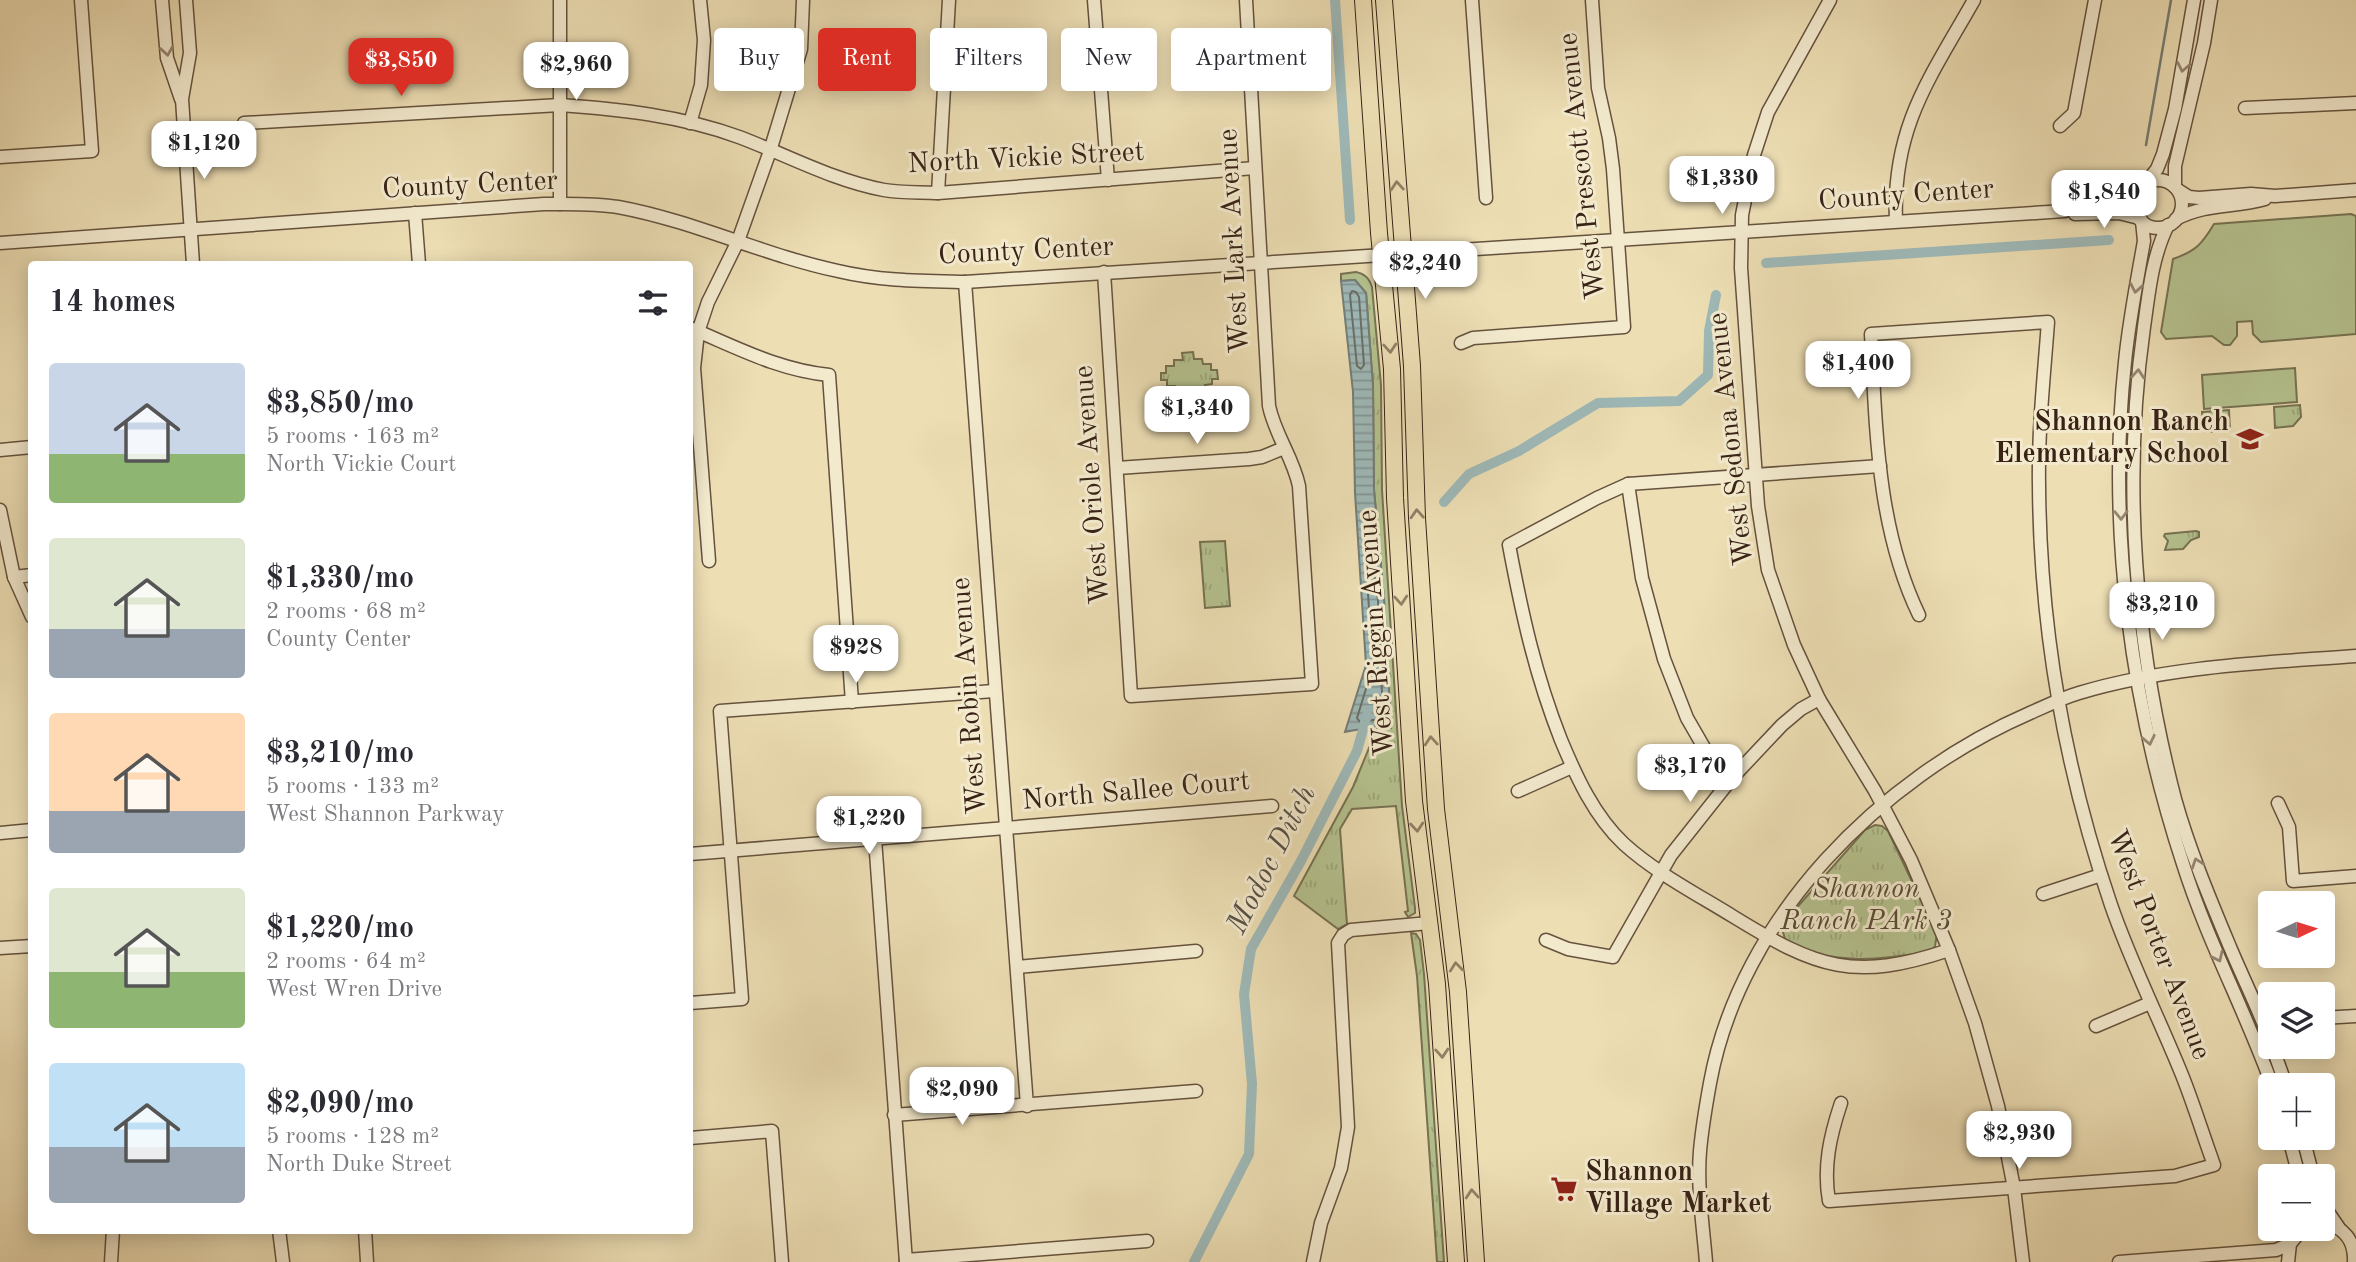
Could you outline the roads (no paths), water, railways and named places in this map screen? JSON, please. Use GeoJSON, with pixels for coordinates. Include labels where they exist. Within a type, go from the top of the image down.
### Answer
{"type":"FeatureCollection","features":[{"type":"Feature","properties":{"kind":"main road","name":"West Riggin Avenue"},"geometry":{"type":"LineString","coordinates":[[1363,0],[1381,256],[1393,380],[1396,509],[1414,801],[1438,995],[1456,1262]]}},
{"type":"Feature","properties":{"kind":"main road","name":"West Riggin Avenue"},"geometry":{"type":"LineString","coordinates":[[1384,0],[1413,388],[1417,518],[1436,809],[1458,992],[1476,1262]]}},
{"type":"Feature","properties":{"kind":"street"},"geometry":{"type":"LineString","coordinates":[[0,157],[92,150],[81,0]]}},
{"type":"Feature","properties":{"kind":"street"},"geometry":{"type":"LineString","coordinates":[[162,0],[167,58],[182,99]]}},
{"type":"Feature","properties":{"kind":"street"},"geometry":{"type":"LineString","coordinates":[[186,0],[190,53],[182,99],[193,261]]}},
{"type":"Feature","properties":{"kind":"street"},"geometry":{"type":"LineString","coordinates":[[560,0],[560,204]]}},
{"type":"Feature","properties":{"kind":"street"},"geometry":{"type":"LineString","coordinates":[[690,123],[702,85],[704,40],[700,0]]}},
{"type":"Feature","properties":{"kind":"street"},"geometry":{"type":"LineString","coordinates":[[709,561],[694,368],[694,330],[737,241],[770,151],[801,49],[803,0]]}},
{"type":"Feature","properties":{"kind":"street"},"geometry":{"type":"LineString","coordinates":[[938,193],[949,0]]}},
{"type":"Feature","properties":{"kind":"street"},"geometry":{"type":"LineString","coordinates":[[1094,0],[1108,180]]}},
{"type":"Feature","properties":{"kind":"street","name":"West Lark Avenue"},"geometry":{"type":"LineString","coordinates":[[1131,695],[1312,684],[1299,486],[1291,459],[1272,420],[1269,406],[1247,0]]}},
{"type":"Feature","properties":{"kind":"street"},"geometry":{"type":"LineString","coordinates":[[1472,0],[1486,198]]}},
{"type":"Feature","properties":{"kind":"street","name":"West Prescott Avenue"},"geometry":{"type":"LineString","coordinates":[[1461,343],[1474,338],[1624,327],[1613,169],[1598,88],[1592,0]]}},
{"type":"Feature","properties":{"kind":"street","name":"West Sedona Avenue"},"geometry":{"type":"LineString","coordinates":[[1830,0],[1768,112],[1751,165],[1741,231],[1744,326],[1758,506],[1768,570],[1794,645],[1819,699],[1912,860],[1975,1023],[1998,1106],[2014,1188],[2024,1262]]}},
{"type":"Feature","properties":{"kind":"street"},"geometry":{"type":"LineString","coordinates":[[1896,221],[1897,170],[1909,122],[1924,87],[1974,0]]}},
{"type":"Feature","properties":{"kind":"street"},"geometry":{"type":"LineString","coordinates":[[2060,126],[2074,113],[2095,0]]}},
{"type":"Feature","properties":{"kind":"street"},"geometry":{"type":"LineString","coordinates":[[2194,0],[2175,109],[2163,154],[2157,169],[2140,189],[2135,205],[2141,219],[2144,241],[2124,363],[2120,449],[2121,557],[2143,677],[2155,768],[2183,864],[2213,946],[2254,1034],[2268,1073]]}},
{"type":"Feature","properties":{"kind":"street"},"geometry":{"type":"LineString","coordinates":[[2211,0],[2204,43],[2175,166],[2176,189],[2182,203],[2158,245],[2139,363],[2133,451],[2134,542],[2143,677],[2176,800],[2205,886],[2258,1012]]}},
{"type":"Feature","properties":{"kind":"street"},"geometry":{"type":"LineString","coordinates":[[2245,108],[2356,103]]}},
{"type":"Feature","properties":{"kind":"street","name":"North Vickie Street"},"geometry":{"type":"LineString","coordinates":[[244,123],[560,105],[608,109],[690,123],[738,137],[832,176],[886,190],[938,193],[1255,168]]}},
{"type":"Feature","properties":{"kind":"street"},"geometry":{"type":"LineString","coordinates":[[2140,189],[2161,180],[2194,197],[2251,194],[2276,196],[2356,190]]}},
{"type":"Feature","properties":{"kind":"street","name":"County Center"},"geometry":{"type":"LineString","coordinates":[[2065,211],[2075,206],[2117,201],[2140,189]]}},
{"type":"Feature","properties":{"kind":"street"},"geometry":{"type":"LineString","coordinates":[[2141,219],[2156,227],[2200,209],[2251,203],[2276,196]]}},
{"type":"Feature","properties":{"kind":"street","name":"County Center"},"geometry":{"type":"LineString","coordinates":[[0,243],[560,204],[616,206],[704,228],[766,252],[839,271],[903,281],[965,282],[2065,211],[2075,214],[2127,214],[2141,219]]}},
{"type":"Feature","properties":{"kind":"street"},"geometry":{"type":"LineString","coordinates":[[415,213],[419,261]]}},
{"type":"Feature","properties":{"kind":"street","name":"West Oriole Avenue"},"geometry":{"type":"LineString","coordinates":[[1104,272],[1131,695]]}},
{"type":"Feature","properties":{"kind":"street","name":"West Robin Avenue"},"geometry":{"type":"LineString","coordinates":[[965,282],[1027,1105]]}},
{"type":"Feature","properties":{"kind":"street","name":"West Porter Avenue"},"geometry":{"type":"LineString","coordinates":[[1880,466],[1871,334],[2048,321],[2041,402],[2039,485],[2044,594],[2058,701],[2078,797],[2101,875],[2124,940],[2182,1075],[2214,1165],[2175,1176],[2014,1188]]}},
{"type":"Feature","properties":{"kind":"street"},"geometry":{"type":"LineString","coordinates":[[694,330],[747,354],[829,375],[852,702]]}},
{"type":"Feature","properties":{"kind":"street"},"geometry":{"type":"LineString","coordinates":[[0,450],[28,447]]}},
{"type":"Feature","properties":{"kind":"street"},"geometry":{"type":"LineString","coordinates":[[1117,468],[1249,459],[1284,448]]}},
{"type":"Feature","properties":{"kind":"street"},"geometry":{"type":"LineString","coordinates":[[1919,615],[1908,593],[1896,557],[1885,508],[1880,466],[1628,484],[1509,545],[1524,623],[1546,701],[1572,767],[1602,818],[1623,843],[1661,872],[1805,957],[1848,967],[1893,966],[1949,950]]}},
{"type":"Feature","properties":{"kind":"street"},"geometry":{"type":"LineString","coordinates":[[1628,484],[1642,579],[1664,659],[1687,718],[1706,751],[1732,778]]}},
{"type":"Feature","properties":{"kind":"street"},"geometry":{"type":"LineString","coordinates":[[0,510],[14,577],[28,608]]}},
{"type":"Feature","properties":{"kind":"street"},"geometry":{"type":"LineString","coordinates":[[14,577],[28,575]]}},
{"type":"Feature","properties":{"kind":"street"},"geometry":{"type":"LineString","coordinates":[[1706,1262],[1700,1153],[1710,1081],[1726,1022],[1768,937],[1801,888],[1845,839],[1882,805],[1953,753],[2002,726],[2077,694],[2143,677],[2218,667],[2356,656]]}},
{"type":"Feature","properties":{"kind":"street"},"geometry":{"type":"LineString","coordinates":[[693,1003],[743,999],[719,710],[994,691]]}},
{"type":"Feature","properties":{"kind":"street"},"geometry":{"type":"LineString","coordinates":[[1545,940],[1568,949],[1613,957],[1671,855],[1732,778],[1782,724],[1819,699]]}},
{"type":"Feature","properties":{"kind":"street"},"geometry":{"type":"LineString","coordinates":[[1518,791],[1572,767]]}},
{"type":"Feature","properties":{"kind":"street"},"geometry":{"type":"LineString","coordinates":[[2278,803],[2289,827],[2293,881],[2356,876]]}},
{"type":"Feature","properties":{"kind":"street","name":"North Sallee Court"},"geometry":{"type":"LineString","coordinates":[[730,851],[1272,806]]}},
{"type":"Feature","properties":{"kind":"street"},"geometry":{"type":"LineString","coordinates":[[0,833],[28,830]]}},
{"type":"Feature","properties":{"kind":"street"},"geometry":{"type":"LineString","coordinates":[[875,839],[906,1261],[1147,1241]]}},
{"type":"Feature","properties":{"kind":"street"},"geometry":{"type":"LineString","coordinates":[[693,854],[730,851]]}},
{"type":"Feature","properties":{"kind":"street"},"geometry":{"type":"LineString","coordinates":[[2043,894],[2101,875]]}},
{"type":"Feature","properties":{"kind":"street"},"geometry":{"type":"LineString","coordinates":[[1313,1262],[1321,1223],[1341,1168],[1348,1127],[1338,943],[1343,935],[1351,930],[1429,923]]}},
{"type":"Feature","properties":{"kind":"street"},"geometry":{"type":"LineString","coordinates":[[0,948],[28,946]]}},
{"type":"Feature","properties":{"kind":"street"},"geometry":{"type":"LineString","coordinates":[[1017,967],[1196,951]]}},
{"type":"Feature","properties":{"kind":"street"},"geometry":{"type":"LineString","coordinates":[[2096,1027],[2150,1003]]}},
{"type":"Feature","properties":{"kind":"street"},"geometry":{"type":"LineString","coordinates":[[2335,1017],[2356,1016]]}},
{"type":"Feature","properties":{"kind":"street"},"geometry":{"type":"LineString","coordinates":[[894,1115],[1196,1091]]}},
{"type":"Feature","properties":{"kind":"street"},"geometry":{"type":"LineString","coordinates":[[1841,1103],[1830,1134],[1825,1180],[1829,1201],[2014,1188]]}},
{"type":"Feature","properties":{"kind":"street"},"geometry":{"type":"LineString","coordinates":[[693,1138],[772,1131],[782,1262]]}},
{"type":"Feature","properties":{"kind":"street"},"geometry":{"type":"LineString","coordinates":[[2335,1222],[2353,1241],[2354,1262]]}},
{"type":"Feature","properties":{"kind":"street"},"geometry":{"type":"LineString","coordinates":[[2335,1227],[2339,1228]]}},
{"type":"Feature","properties":{"kind":"street"},"geometry":{"type":"LineString","coordinates":[[111,1262],[113,1234]]}},
{"type":"Feature","properties":{"kind":"street"},"geometry":{"type":"LineString","coordinates":[[280,1234],[283,1262]]}},
{"type":"Feature","properties":{"kind":"street"},"geometry":{"type":"LineString","coordinates":[[365,1234],[367,1262]]}},
{"type":"Feature","properties":{"kind":"street"},"geometry":{"type":"LineString","coordinates":[[2119,1262],[2276,1250],[2287,1241]]}},
{"type":"Feature","properties":{"kind":"street"},"geometry":{"type":"LineString","coordinates":[[2288,1262],[2294,1241]]}},
{"type":"Feature","properties":{"kind":"water"},"geometry":{"type":"Polygon","coordinates":[[[1355,280],[1366,293],[1373,386],[1374,490],[1384,599],[1391,728],[1377,726],[1345,732],[1366,665],[1355,493],[1353,392],[1341,281],[1355,280]]]}},
{"type":"Feature","properties":{"kind":"waterway"},"geometry":{"type":"LineString","coordinates":[[1335,0],[1350,220]]}},
{"type":"Feature","properties":{"kind":"waterway"},"geometry":{"type":"LineString","coordinates":[[2146,145],[2171,0]]}},
{"type":"Feature","properties":{"kind":"waterway"},"geometry":{"type":"LineString","coordinates":[[1766,263],[2109,240]]}},
{"type":"Feature","properties":{"kind":"waterway"},"geometry":{"type":"LineString","coordinates":[[1444,502],[1469,474],[1519,451],[1598,403],[1679,401],[1708,375],[1709,331],[1716,295]]}},
{"type":"Feature","properties":{"kind":"waterway","name":"Modoc Ditch"},"geometry":{"type":"LineString","coordinates":[[1194,1262],[1249,1154],[1252,1084],[1244,994],[1251,949],[1301,861],[1357,751],[1367,715]]}},
{"type":"Feature","properties":{"kind":"place","name":"Shannon Ranch Elementary School"},"geometry":{"type":"Point","coordinates":[2250,439]}},
{"type":"Feature","properties":{"kind":"place","name":"Shannon Village Market"},"geometry":{"type":"Point","coordinates":[1564,1189]}},
{"type":"Feature","properties":{"kind":"park label","name":"Shannon Ranch PArk 3"},"geometry":{"type":"Point","coordinates":[1866,906]}}]}
